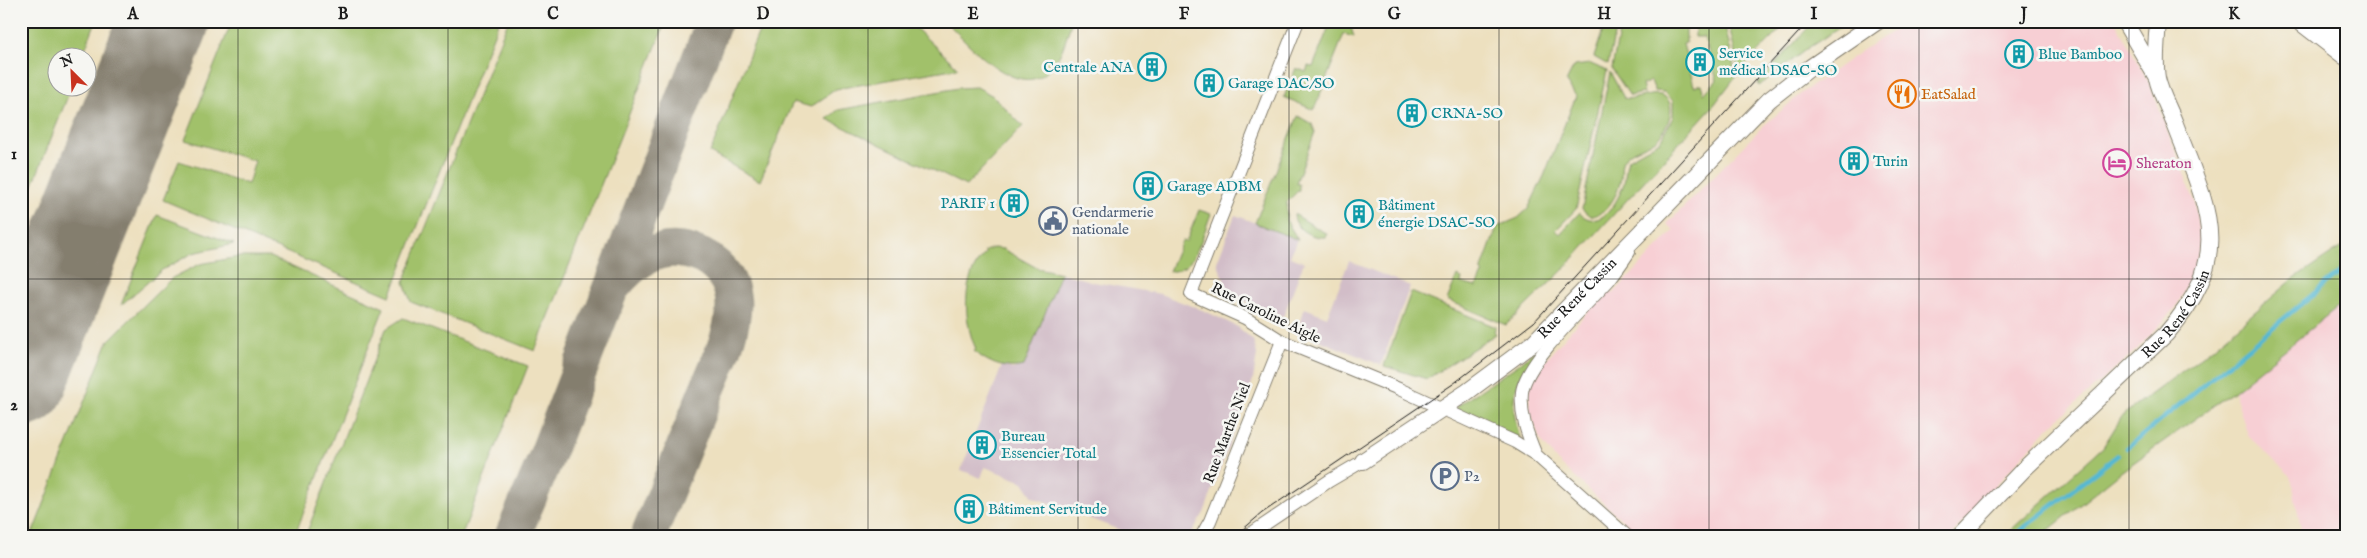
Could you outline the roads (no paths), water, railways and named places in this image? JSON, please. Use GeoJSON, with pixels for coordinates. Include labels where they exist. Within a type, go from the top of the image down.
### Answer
{"type":"FeatureCollection","features":[{"type":"Feature","properties":{"kind":"main road"},"geometry":{"type":"LineString","coordinates":[[2302,21],[2346,55]]}},
{"type":"Feature","properties":{"kind":"main road"},"geometry":{"type":"LineString","coordinates":[[2332,21],[2346,32]]}},
{"type":"Feature","properties":{"kind":"street","name":"Rue Caroline Aigle"},"geometry":{"type":"LineString","coordinates":[[1298,21],[1191,294],[1245,318],[1282,342],[1399,388],[1515,442],[1536,455],[1628,537]]}},
{"type":"Feature","properties":{"kind":"street","name":"Rue René Cassin"},"geometry":{"type":"LineString","coordinates":[[1246,537],[1329,480],[1363,461],[1441,409],[1533,343],[1769,100],[1811,67],[1878,21]]}},
{"type":"Feature","properties":{"kind":"street"},"geometry":{"type":"LineString","coordinates":[[1852,39],[1892,21]]}},
{"type":"Feature","properties":{"kind":"street"},"geometry":{"type":"LineString","coordinates":[[2124,21],[2157,78]]}},
{"type":"Feature","properties":{"kind":"street","name":"Rue René Cassin"},"geometry":{"type":"LineString","coordinates":[[1959,537],[2023,470],[2166,334],[2187,309],[2198,291],[2209,251],[2208,219],[2201,190],[2157,78],[2158,21]]}},
{"type":"Feature","properties":{"kind":"street"},"geometry":{"type":"LineString","coordinates":[[1536,455],[1522,418],[1522,390],[1530,372],[1565,328],[1610,278],[1652,222]]}},
{"type":"Feature","properties":{"kind":"street","name":"Rue Marthe Niel"},"geometry":{"type":"LineString","coordinates":[[1202,537],[1282,342]]}},
{"type":"Feature","properties":{"kind":"street"},"geometry":{"type":"LineString","coordinates":[[1262,537],[1363,461]]}},
{"type":"Feature","properties":{"kind":"waterway"},"geometry":{"type":"LineString","coordinates":[[2127,448],[2346,267]]}},
{"type":"Feature","properties":{"kind":"waterway"},"geometry":{"type":"LineString","coordinates":[[2012,537],[2118,455]]}},
{"type":"Feature","properties":{"kind":"tram line"},"geometry":{"type":"LineString","coordinates":[[1234,537],[1262,513],[1453,384],[1534,322],[1809,21]]}},
{"type":"Feature","properties":{"kind":"place","name":"Blue Bamboo"},"geometry":{"type":"Point","coordinates":[2019,54]}},
{"type":"Feature","properties":{"kind":"place","name":"Service médical DSAC-SO"},"geometry":{"type":"Point","coordinates":[1700,62]}},
{"type":"Feature","properties":{"kind":"place","name":"Centrale ANA"},"geometry":{"type":"Point","coordinates":[1152,67]}},
{"type":"Feature","properties":{"kind":"place","name":"Garage DAC/SO"},"geometry":{"type":"Point","coordinates":[1209,83]}},
{"type":"Feature","properties":{"kind":"place","name":"EatSalad"},"geometry":{"type":"Point","coordinates":[1902,94]}},
{"type":"Feature","properties":{"kind":"place","name":"CRNA-SO"},"geometry":{"type":"Point","coordinates":[1412,113]}},
{"type":"Feature","properties":{"kind":"place","name":"Turin"},"geometry":{"type":"Point","coordinates":[1854,161]}},
{"type":"Feature","properties":{"kind":"place","name":"Sheraton"},"geometry":{"type":"Point","coordinates":[2117,163]}},
{"type":"Feature","properties":{"kind":"place","name":"Garage ADBM"},"geometry":{"type":"Point","coordinates":[1148,186]}},
{"type":"Feature","properties":{"kind":"place","name":"PARIF 1"},"geometry":{"type":"Point","coordinates":[1014,203]}},
{"type":"Feature","properties":{"kind":"place","name":"Bâtiment énergie DSAC-SO"},"geometry":{"type":"Point","coordinates":[1359,214]}},
{"type":"Feature","properties":{"kind":"place","name":"Gendarmerie nationale"},"geometry":{"type":"Point","coordinates":[1053,221]}},
{"type":"Feature","properties":{"kind":"place","name":"Bureau Essencier Total"},"geometry":{"type":"Point","coordinates":[982,445]}},
{"type":"Feature","properties":{"kind":"place","name":"P2"},"geometry":{"type":"Point","coordinates":[1445,476]}},
{"type":"Feature","properties":{"kind":"place","name":"Bâtiment Servitude"},"geometry":{"type":"Point","coordinates":[969,509]}}]}
